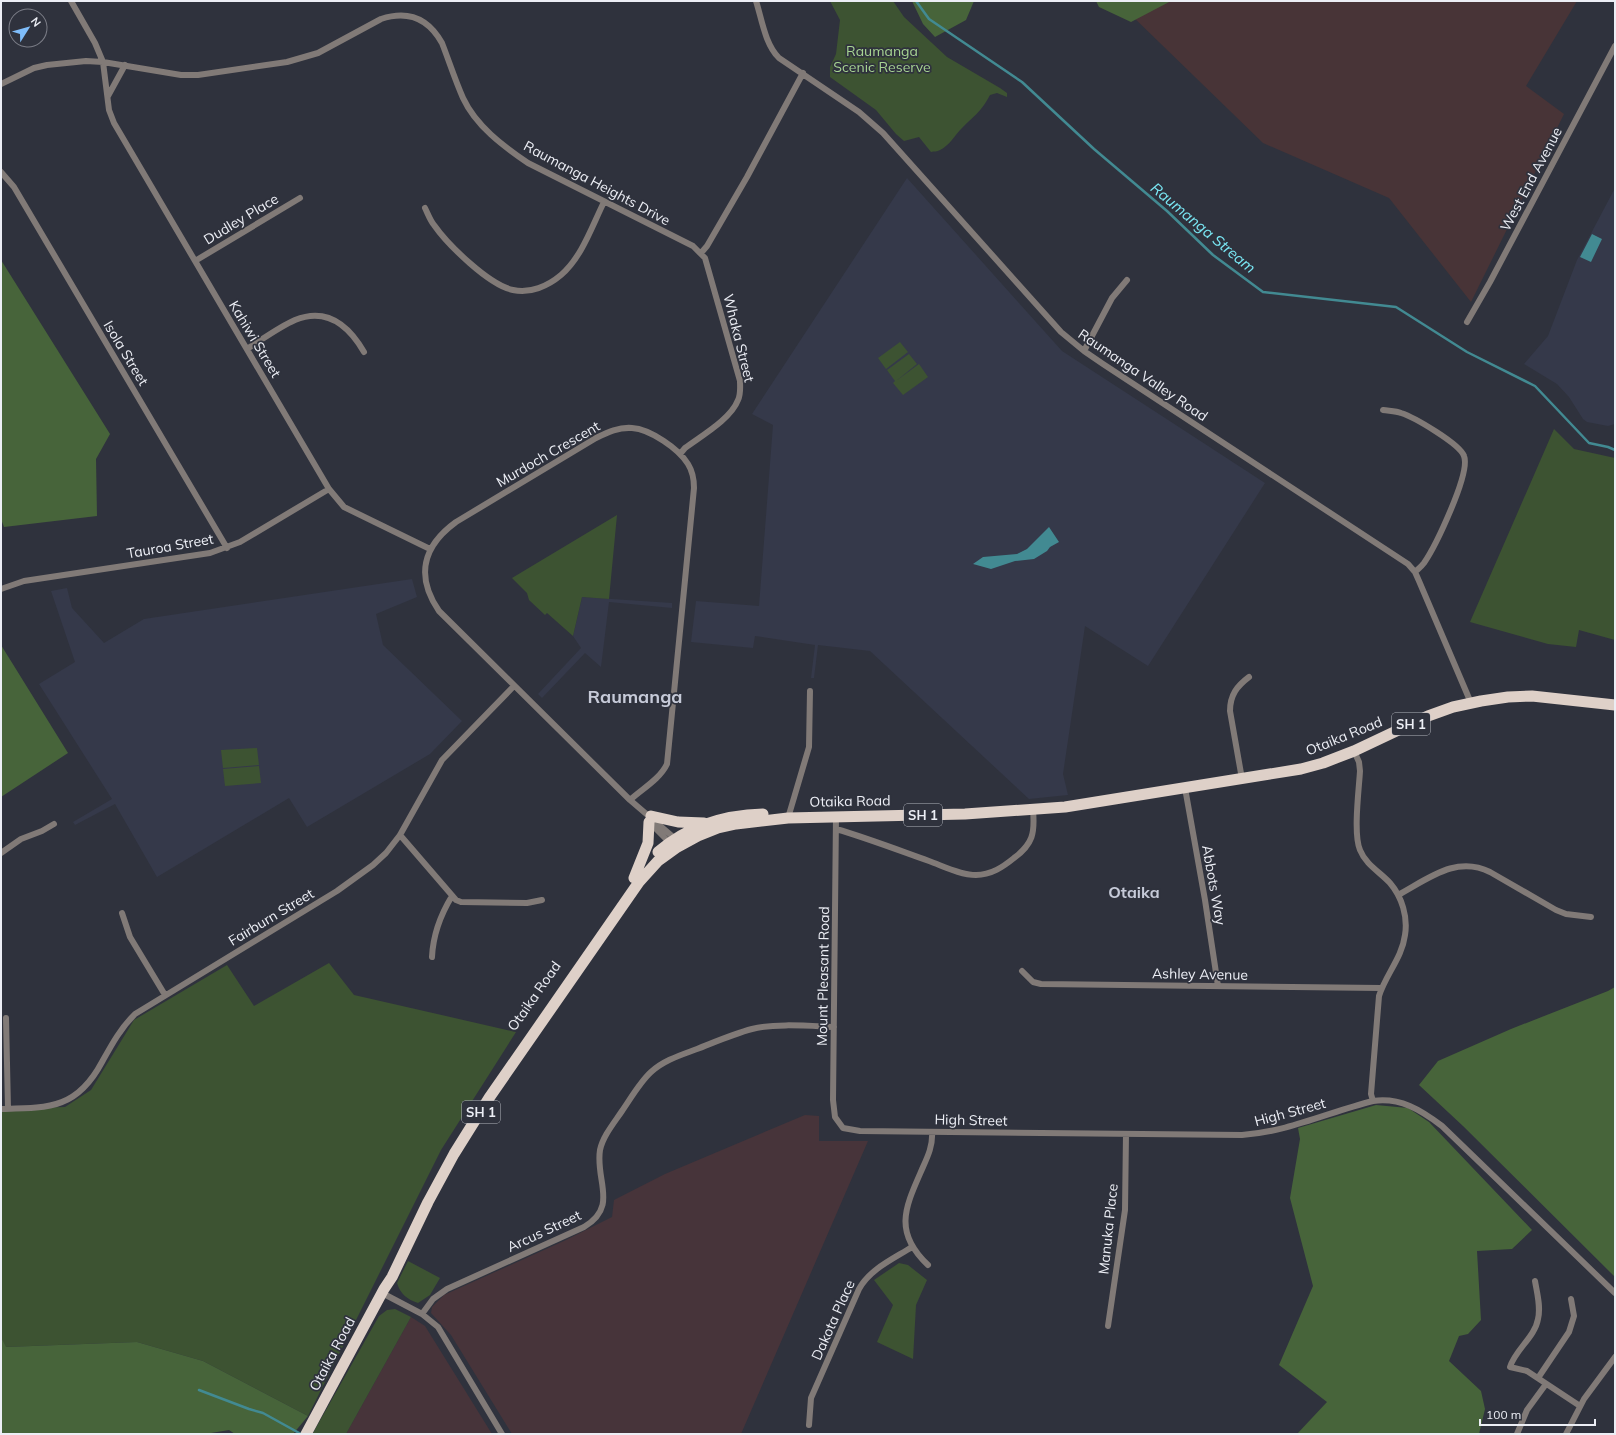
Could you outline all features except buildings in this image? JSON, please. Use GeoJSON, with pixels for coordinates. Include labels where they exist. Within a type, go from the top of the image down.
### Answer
{"type":"FeatureCollection","features":[{"type":"Feature","properties":{"kind":"highway","name":"Otaika Road"},"geometry":{"type":"LineString","coordinates":[[306,1433],[392,1277],[445,1170],[489,1098],[639,882],[673,843],[728,826],[788,818],[944,815],[1033,810],[1065,807],[1242,779],[1308,767],[1354,751],[1428,716],[1471,703],[1508,697],[1532,696],[1615,706]]}},
{"type":"Feature","properties":{"kind":"highway","name":"Otaika Road"},"geometry":{"type":"LineString","coordinates":[[383,1291],[384,1276],[446,1155],[522,1040],[634,878],[652,857],[689,830],[707,823],[744,815],[765,814],[788,818]]}},
{"type":"Feature","properties":{"kind":"highway"},"geometry":{"type":"LineString","coordinates":[[634,878],[648,843],[647,816],[678,822],[707,823]]}},
{"type":"Feature","properties":{"kind":"street","name":"Kahiwi Street"},"geometry":{"type":"LineString","coordinates":[[71,1],[96,43],[103,62],[110,116],[329,489],[344,508],[430,550]]}},
{"type":"Feature","properties":{"kind":"street","name":"Raumanga Valley Road"},"geometry":{"type":"LineString","coordinates":[[756,1],[771,49],[779,58],[859,112],[883,133],[1050,321],[1084,352],[1408,564],[1415,572],[1471,703]]}},
{"type":"Feature","properties":{"kind":"street","name":"Raumanga Heights Drive"},"geometry":{"type":"LineString","coordinates":[[1,84],[22,72],[40,66],[86,61],[103,62],[181,75],[198,75],[287,62],[318,53],[381,19],[397,14],[406,15],[423,21],[438,35],[464,99],[478,121],[504,146],[528,163],[693,246],[701,252]]}},
{"type":"Feature","properties":{"kind":"street","name":"West End Avenue"},"geometry":{"type":"LineString","coordinates":[[1467,322],[1490,282],[1615,46]]}},
{"type":"Feature","properties":{"kind":"street"},"geometry":{"type":"LineString","coordinates":[[108,96],[125,66]]}},
{"type":"Feature","properties":{"kind":"street"},"geometry":{"type":"LineString","coordinates":[[701,252],[707,246],[747,177],[803,73]]}},
{"type":"Feature","properties":{"kind":"street","name":"Isola Street"},"geometry":{"type":"LineString","coordinates":[[1,172],[14,187],[227,548]]}},
{"type":"Feature","properties":{"kind":"street","name":"Dudley Place"},"geometry":{"type":"LineString","coordinates":[[195,261],[300,198]]}},
{"type":"Feature","properties":{"kind":"street"},"geometry":{"type":"LineString","coordinates":[[425,208],[434,225],[473,266],[497,284],[514,290],[523,291],[537,289],[550,283],[570,266],[578,254],[604,202]]}},
{"type":"Feature","properties":{"kind":"street","name":"Whaka Street"},"geometry":{"type":"LineString","coordinates":[[680,454],[729,414],[739,399],[740,391],[740,381],[722,316],[707,263],[701,252]]}},
{"type":"Feature","properties":{"kind":"street"},"geometry":{"type":"LineString","coordinates":[[1084,352],[1112,298],[1127,280]]}},
{"type":"Feature","properties":{"kind":"street"},"geometry":{"type":"LineString","coordinates":[[247,349],[294,320],[318,316],[335,321],[346,328],[356,338],[364,352]]}},
{"type":"Feature","properties":{"kind":"street"},"geometry":{"type":"LineString","coordinates":[[1383,410],[1401,413],[1421,422],[1459,448],[1465,457],[1465,470],[1452,509],[1423,564],[1415,572]]}},
{"type":"Feature","properties":{"kind":"street","name":"Murdoch Crescent"},"geometry":{"type":"LineString","coordinates":[[630,800],[659,776],[667,764],[694,479],[689,465],[680,454],[659,438],[641,430],[625,428],[609,432],[456,522],[439,536],[430,550],[424,573],[428,594],[444,616],[673,843]]}},
{"type":"Feature","properties":{"kind":"street","name":"Tauroa Street"},"geometry":{"type":"LineString","coordinates":[[1,589],[24,581],[210,553],[227,548],[240,542],[329,489]]}},
{"type":"Feature","properties":{"kind":"street"},"geometry":{"type":"LineString","coordinates":[[1242,779],[1230,711],[1230,702],[1232,695],[1239,685],[1249,677]]}},
{"type":"Feature","properties":{"kind":"street","name":"Fairburn Street"},"geometry":{"type":"LineString","coordinates":[[4,1109],[49,1106],[72,1098],[90,1083],[112,1043],[125,1024],[135,1014],[356,878],[386,853],[400,835],[442,760],[514,686]]}},
{"type":"Feature","properties":{"kind":"street"},"geometry":{"type":"LineString","coordinates":[[788,818],[810,747],[810,692]]}},
{"type":"Feature","properties":{"kind":"street"},"geometry":{"type":"LineString","coordinates":[[1354,751],[1359,762],[1358,844],[1364,859],[1390,883],[1398,895],[1404,911],[1405,919],[1405,939],[1400,954],[1381,988],[1377,1010],[1371,1094],[1373,1101]]}},
{"type":"Feature","properties":{"kind":"street","name":"Abbots Way"},"geometry":{"type":"LineString","coordinates":[[1185,788],[1205,900],[1218,986]]}},
{"type":"Feature","properties":{"kind":"street","name":"Otaika Road"},"geometry":{"type":"LineString","coordinates":[[836,829],[955,870],[976,875],[986,874],[1003,867],[1026,847],[1032,836],[1034,826],[1033,810]]}},
{"type":"Feature","properties":{"kind":"street","name":"Mount Pleasant Road"},"geometry":{"type":"LineString","coordinates":[[836,816],[833,1111],[837,1121],[843,1128],[848,1130]]}},
{"type":"Feature","properties":{"kind":"street"},"geometry":{"type":"LineString","coordinates":[[1,853],[21,839],[42,831],[54,824]]}},
{"type":"Feature","properties":{"kind":"street"},"geometry":{"type":"LineString","coordinates":[[400,835],[456,900],[461,902],[526,903],[542,900]]}},
{"type":"Feature","properties":{"kind":"street"},"geometry":{"type":"LineString","coordinates":[[1398,895],[1443,871],[1467,865],[1482,868],[1566,914],[1591,917]]}},
{"type":"Feature","properties":{"kind":"street"},"geometry":{"type":"LineString","coordinates":[[432,957],[433,945],[446,907],[452,896]]}},
{"type":"Feature","properties":{"kind":"street"},"geometry":{"type":"LineString","coordinates":[[122,913],[130,937],[165,995]]}},
{"type":"Feature","properties":{"kind":"street","name":"Ashley Avenue"},"geometry":{"type":"LineString","coordinates":[[1022,971],[1033,982],[1041,984],[1381,988]]}},
{"type":"Feature","properties":{"kind":"street"},"geometry":{"type":"LineString","coordinates":[[4,1109],[6,1018]]}},
{"type":"Feature","properties":{"kind":"street","name":"Arcus Street"},"geometry":{"type":"LineString","coordinates":[[422,1314],[433,1299],[443,1291],[584,1227],[597,1217],[603,1207],[604,1197],[599,1162],[601,1145],[608,1132],[646,1077],[656,1068],[676,1057],[752,1029],[776,1027],[834,1027]]}},
{"type":"Feature","properties":{"kind":"street","name":"High Street"},"geometry":{"type":"LineString","coordinates":[[848,1130],[1126,1134],[1254,1134],[1287,1127],[1373,1101],[1390,1100],[1409,1105],[1429,1116],[1442,1126],[1615,1293]]}},
{"type":"Feature","properties":{"kind":"street"},"geometry":{"type":"LineString","coordinates":[[928,1265],[917,1255],[912,1247],[906,1226],[906,1212],[909,1199],[928,1156],[932,1143],[932,1132]]}},
{"type":"Feature","properties":{"kind":"street","name":"Manuka Place"},"geometry":{"type":"LineString","coordinates":[[1108,1326],[1125,1210],[1126,1134]]}},
{"type":"Feature","properties":{"kind":"street","name":"Dakota Place"},"geometry":{"type":"LineString","coordinates":[[808,1425],[811,1398],[864,1280],[873,1272],[912,1247]]}},
{"type":"Feature","properties":{"kind":"street"},"geometry":{"type":"LineString","coordinates":[[1535,1281],[1539,1309],[1537,1322],[1512,1359],[1510,1367],[1527,1371],[1580,1406]]}},
{"type":"Feature","properties":{"kind":"street"},"geometry":{"type":"LineString","coordinates":[[383,1291],[422,1314],[438,1327],[502,1434]]}},
{"type":"Feature","properties":{"kind":"street"},"geometry":{"type":"LineString","coordinates":[[1538,1378],[1569,1332],[1574,1316],[1571,1299]]}},
{"type":"Feature","properties":{"kind":"street"},"geometry":{"type":"LineString","coordinates":[[1566,1434],[1580,1406],[1614,1359]]}},
{"type":"Feature","properties":{"kind":"street"},"geometry":{"type":"LineString","coordinates":[[1517,1434],[1527,1410],[1546,1384]]}},
{"type":"Feature","properties":{"kind":"shaded area"},"geometry":{"type":"Polygon","coordinates":[[[1123,1],[1577,1],[1526,86],[1564,114],[1471,302],[1389,198],[1263,143],[1127,11],[1123,1]]]}},
{"type":"Feature","properties":{"kind":"shaded area"},"geometry":{"type":"Polygon","coordinates":[[[907,178],[1062,351],[1265,483],[1148,666],[1085,626],[1063,774],[1068,795],[1029,799],[870,651],[818,645],[814,678],[811,678],[815,645],[755,636],[753,648],[691,642],[696,601],[759,606],[773,425],[752,414],[907,178]]]}},
{"type":"Feature","properties":{"kind":"shaded area"},"geometry":{"type":"Polygon","coordinates":[[[1615,188],[1615,424],[1608,426],[1587,422],[1583,419],[1569,397],[1557,384],[1524,364],[1548,336],[1577,260],[1615,188]]]}},
{"type":"Feature","properties":{"kind":"shaded area"},"geometry":{"type":"Polygon","coordinates":[[[412,579],[417,597],[376,614],[383,645],[462,721],[430,754],[307,827],[289,798],[157,877],[115,804],[75,825],[73,822],[112,799],[39,684],[75,662],[51,591],[67,588],[72,608],[104,643],[144,619],[412,579]]]}},
{"type":"Feature","properties":{"kind":"shaded area"},"geometry":{"type":"Polygon","coordinates":[[[582,597],[672,603],[672,608],[609,602],[601,667],[585,653],[542,698],[538,694],[581,648],[573,636],[582,597]]]}},
{"type":"Feature","properties":{"kind":"shaded area"},"geometry":{"type":"Polygon","coordinates":[[[805,1115],[819,1116],[819,1141],[868,1141],[741,1434],[512,1434],[451,1335],[431,1313],[432,1307],[444,1295],[566,1240],[612,1217],[614,1200],[665,1174],[805,1115]]]}},
{"type":"Feature","properties":{"kind":"shaded area"},"geometry":{"type":"Polygon","coordinates":[[[411,1317],[425,1326],[492,1434],[346,1434],[411,1317]]]}},
{"type":"Feature","properties":{"kind":"green space","name":"Raumanga Scenic Reserve"},"geometry":{"type":"Polygon","coordinates":[[[830,1],[893,1],[904,17],[947,57],[1000,88],[1007,93],[1007,97],[997,93],[990,95],[978,113],[949,143],[939,151],[931,152],[919,137],[904,141],[896,134],[876,110],[830,77],[830,67],[836,54],[840,20],[830,1]]]}},
{"type":"Feature","properties":{"kind":"green space"},"geometry":{"type":"Polygon","coordinates":[[[912,1],[974,1],[966,20],[935,37],[923,24],[912,1]]]}},
{"type":"Feature","properties":{"kind":"green space"},"geometry":{"type":"Polygon","coordinates":[[[1096,1],[1171,1],[1131,22],[1099,7],[1096,1]]]}},
{"type":"Feature","properties":{"kind":"green space"},"geometry":{"type":"Polygon","coordinates":[[[1,260],[110,434],[96,459],[97,516],[4,527],[1,519],[1,260]]]}},
{"type":"Feature","properties":{"kind":"green space"},"geometry":{"type":"Polygon","coordinates":[[[900,342],[908,352],[886,369],[878,358],[900,342]]]}},
{"type":"Feature","properties":{"kind":"green space"},"geometry":{"type":"Polygon","coordinates":[[[909,354],[917,364],[896,381],[919,364],[928,377],[903,395],[893,383],[895,381],[887,370],[909,354]]]}},
{"type":"Feature","properties":{"kind":"green space"},"geometry":{"type":"Polygon","coordinates":[[[1554,429],[1574,449],[1615,458],[1615,640],[1579,630],[1576,647],[1548,644],[1470,622],[1554,429]]]}},
{"type":"Feature","properties":{"kind":"green space"},"geometry":{"type":"Polygon","coordinates":[[[617,515],[609,599],[582,597],[573,636],[547,613],[545,615],[529,600],[527,593],[512,578],[617,515]]]}},
{"type":"Feature","properties":{"kind":"green space"},"geometry":{"type":"Polygon","coordinates":[[[1,645],[68,753],[1,797],[1,645]]]}},
{"type":"Feature","properties":{"kind":"green space"},"geometry":{"type":"Polygon","coordinates":[[[257,748],[259,765],[223,768],[221,750],[257,748]]]}},
{"type":"Feature","properties":{"kind":"green space"},"geometry":{"type":"Polygon","coordinates":[[[259,766],[261,783],[225,786],[223,769],[259,766]]]}},
{"type":"Feature","properties":{"kind":"green space"},"geometry":{"type":"Polygon","coordinates":[[[329,963],[354,995],[516,1032],[441,1150],[308,1416],[203,1361],[137,1342],[5,1347],[1,1337],[1,1109],[65,1107],[91,1090],[134,1020],[227,965],[254,1006],[329,963]]]}},
{"type":"Feature","properties":{"kind":"green space"},"geometry":{"type":"Polygon","coordinates":[[[1615,987],[1615,1277],[1463,1126],[1419,1085],[1438,1061],[1511,1029],[1615,987]]]}},
{"type":"Feature","properties":{"kind":"green space"},"geometry":{"type":"Polygon","coordinates":[[[1376,1105],[1408,1108],[1429,1122],[1532,1230],[1512,1249],[1477,1251],[1481,1320],[1468,1334],[1459,1336],[1449,1361],[1481,1391],[1485,1409],[1479,1434],[1297,1434],[1327,1402],[1279,1365],[1313,1286],[1290,1198],[1300,1139],[1298,1128],[1376,1105]]]}},
{"type":"Feature","properties":{"kind":"green space"},"geometry":{"type":"Polygon","coordinates":[[[408,1261],[440,1278],[430,1295],[418,1303],[405,1296],[400,1291],[397,1283],[408,1261]]]}},
{"type":"Feature","properties":{"kind":"green space"},"geometry":{"type":"Polygon","coordinates":[[[899,1263],[908,1265],[927,1280],[916,1305],[913,1359],[877,1342],[893,1305],[874,1280],[899,1263]]]}},
{"type":"Feature","properties":{"kind":"green space"},"geometry":{"type":"Polygon","coordinates":[[[395,1309],[411,1317],[346,1434],[313,1433],[379,1316],[387,1310],[395,1309]]]}},
{"type":"Feature","properties":{"kind":"green space"},"geometry":{"type":"Polygon","coordinates":[[[1,1337],[6,1347],[137,1342],[203,1361],[308,1416],[293,1434],[235,1434],[229,1430],[205,1434],[1,1434],[1,1337]]]}},
{"type":"Feature","properties":{"kind":"water"},"geometry":{"type":"Polygon","coordinates":[[[1592,234],[1602,239],[1591,262],[1580,257],[1592,234]]]}},
{"type":"Feature","properties":{"kind":"water"},"geometry":{"type":"Polygon","coordinates":[[[1049,527],[1059,542],[1034,559],[1015,561],[991,569],[973,564],[983,557],[1017,554],[1027,549],[1049,527]]]}},
{"type":"Feature","properties":{"kind":"waterway","name":"Raumanga Stream"},"geometry":{"type":"LineString","coordinates":[[916,1],[929,19],[1022,82],[1094,149],[1167,211],[1213,255],[1263,292],[1396,307],[1467,352],[1535,386],[1589,443],[1615,450]]}},
{"type":"Feature","properties":{"kind":"waterway"},"geometry":{"type":"LineString","coordinates":[[199,1390],[263,1413],[301,1434]]}},
{"type":"Feature","properties":{"kind":"district","name":"Raumanga"},"geometry":{"type":"Point","coordinates":[635,697]}},
{"type":"Feature","properties":{"kind":"district","name":"Otaika"},"geometry":{"type":"Point","coordinates":[1134,892]}}]}
